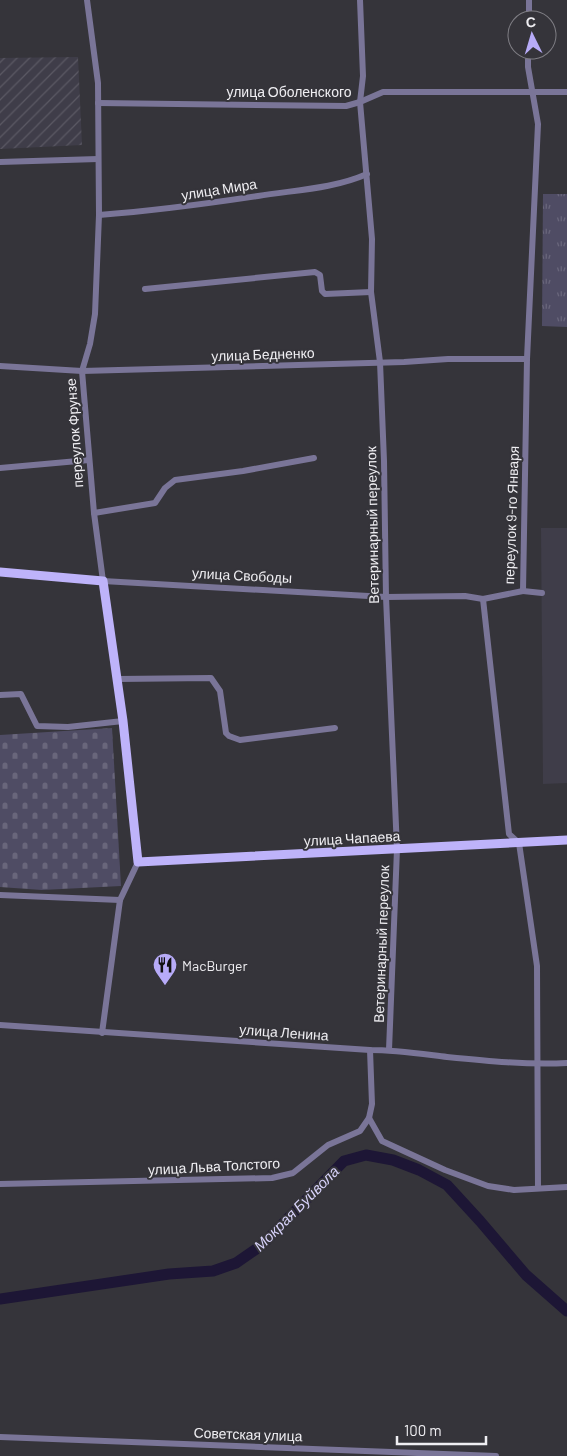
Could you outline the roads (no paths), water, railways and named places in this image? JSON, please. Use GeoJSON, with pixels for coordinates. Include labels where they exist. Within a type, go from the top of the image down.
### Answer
{"type":"FeatureCollection","features":[{"type":"Feature","properties":{"kind":"main road","name":"улица Свободы"},"geometry":{"type":"LineString","coordinates":[[0,572],[103,581]]}},
{"type":"Feature","properties":{"kind":"main road","name":"переулок Фрунзе"},"geometry":{"type":"LineString","coordinates":[[103,581],[118,679],[138,862]]}},
{"type":"Feature","properties":{"kind":"main road","name":"улица Чапаева"},"geometry":{"type":"LineString","coordinates":[[138,862],[567,840]]}},
{"type":"Feature","properties":{"kind":"street","name":"переулок Фрунзе"},"geometry":{"type":"LineString","coordinates":[[87,0],[98,83],[99,215],[95,314],[90,344],[82,371],[94,513],[103,581]]}},
{"type":"Feature","properties":{"kind":"street","name":"Ветеринарный переулок"},"geometry":{"type":"LineString","coordinates":[[360,0],[364,76],[360,102],[372,238],[371,292],[380,362],[386,597],[397,849],[389,1050]]}},
{"type":"Feature","properties":{"kind":"street","name":"переулок 9-го Января"},"geometry":{"type":"LineString","coordinates":[[483,599],[522,591],[527,359],[538,124],[528,60]]}},
{"type":"Feature","properties":{"kind":"street","name":"улица Оболенского"},"geometry":{"type":"LineString","coordinates":[[98,103],[346,106],[383,92],[567,92]]}},
{"type":"Feature","properties":{"kind":"street"},"geometry":{"type":"LineString","coordinates":[[0,162],[98,160]]}},
{"type":"Feature","properties":{"kind":"street","name":"улица Мира"},"geometry":{"type":"LineString","coordinates":[[99,215],[213,204],[310,189],[367,174]]}},
{"type":"Feature","properties":{"kind":"street"},"geometry":{"type":"LineString","coordinates":[[145,290],[316,272],[320,275],[322,291],[325,294],[371,292]]}},
{"type":"Feature","properties":{"kind":"street","name":"улица Бедненко"},"geometry":{"type":"LineString","coordinates":[[0,366],[82,371],[458,359],[527,359]]}},
{"type":"Feature","properties":{"kind":"street"},"geometry":{"type":"LineString","coordinates":[[94,513],[155,503],[165,488],[175,480],[243,471],[314,458]]}},
{"type":"Feature","properties":{"kind":"street"},"geometry":{"type":"LineString","coordinates":[[0,468],[89,460]]}},
{"type":"Feature","properties":{"kind":"street","name":"улица Свободы"},"geometry":{"type":"LineString","coordinates":[[103,581],[386,597],[465,596],[483,599]]}},
{"type":"Feature","properties":{"kind":"street"},"geometry":{"type":"LineString","coordinates":[[522,591],[542,593]]}},
{"type":"Feature","properties":{"kind":"street"},"geometry":{"type":"LineString","coordinates":[[483,599],[509,834],[518,843],[536,966],[538,1188]]}},
{"type":"Feature","properties":{"kind":"street"},"geometry":{"type":"LineString","coordinates":[[118,679],[211,678],[220,691],[226,733],[240,740],[335,728]]}},
{"type":"Feature","properties":{"kind":"street"},"geometry":{"type":"LineString","coordinates":[[0,695],[21,694],[37,726],[68,728],[123,721]]}},
{"type":"Feature","properties":{"kind":"street"},"geometry":{"type":"LineString","coordinates":[[102,1033],[120,900],[138,862]]}},
{"type":"Feature","properties":{"kind":"street"},"geometry":{"type":"LineString","coordinates":[[0,895],[120,900]]}},
{"type":"Feature","properties":{"kind":"street","name":"улица Ленина"},"geometry":{"type":"LineString","coordinates":[[0,1025],[389,1050],[537,1064],[567,1063]]}},
{"type":"Feature","properties":{"kind":"street"},"geometry":{"type":"LineString","coordinates":[[370,1050],[372,1104],[369,1118],[382,1140],[445,1170],[498,1188],[514,1190],[567,1187]]}},
{"type":"Feature","properties":{"kind":"street","name":"улица Льва Толстого"},"geometry":{"type":"LineString","coordinates":[[0,1184],[272,1178],[293,1173],[328,1145],[360,1131],[369,1118]]}},
{"type":"Feature","properties":{"kind":"street","name":"Советская улица"},"geometry":{"type":"LineString","coordinates":[[0,1438],[324,1452],[496,1456]]}},
{"type":"Feature","properties":{"kind":"waterway","name":"Мокрая Буйвола"},"geometry":{"type":"LineString","coordinates":[[0,1299],[169,1274],[213,1271],[236,1263],[262,1245],[344,1161],[366,1155],[393,1160],[419,1170],[447,1185],[526,1275],[567,1311]]}},
{"type":"Feature","properties":{"kind":"place","name":"MacBurger"},"geometry":{"type":"Point","coordinates":[165,986]}}]}
